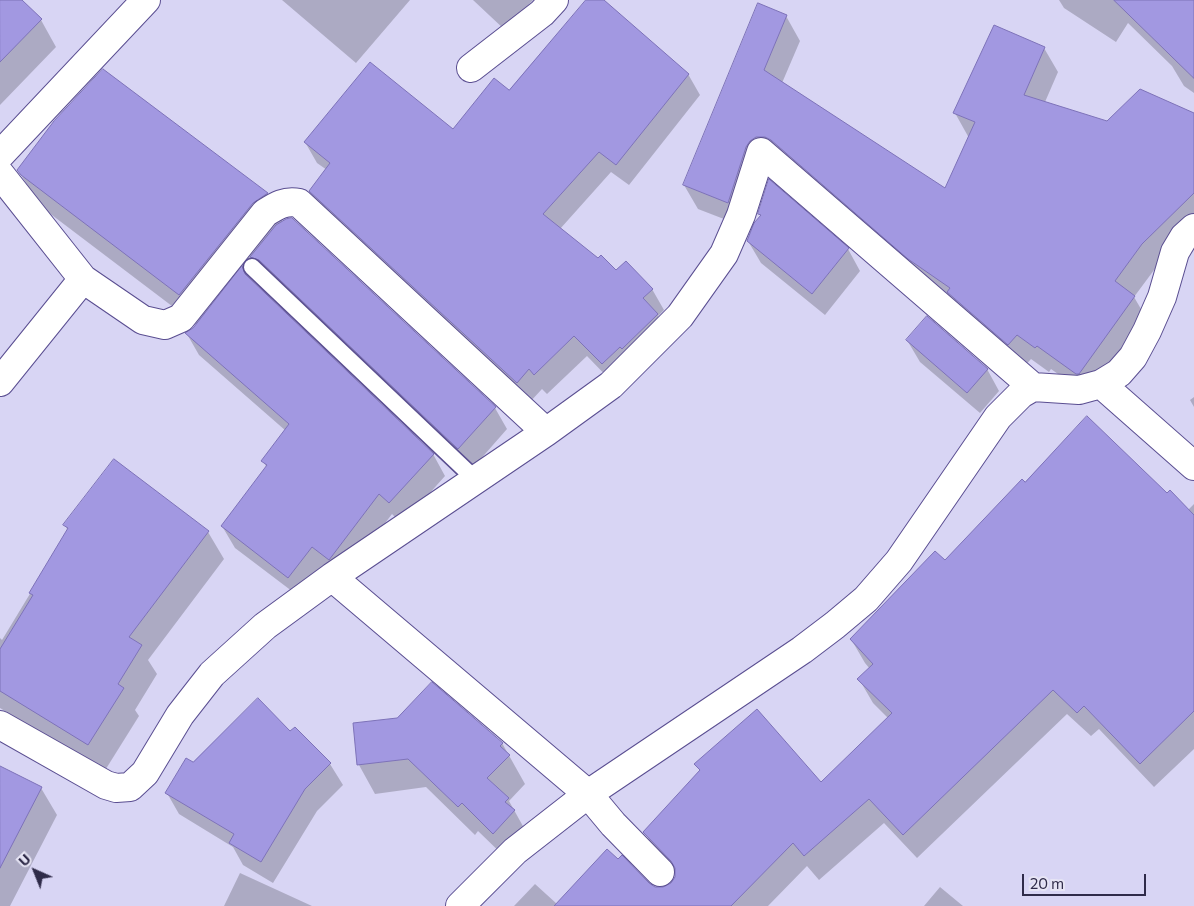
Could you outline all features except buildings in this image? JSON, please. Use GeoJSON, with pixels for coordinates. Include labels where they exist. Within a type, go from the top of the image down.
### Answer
{"type":"FeatureCollection","features":[{"type":"Feature","properties":{"kind":"street"},"geometry":{"type":"LineString","coordinates":[[0,155],[146,0]]}},
{"type":"Feature","properties":{"kind":"street"},"geometry":{"type":"LineString","coordinates":[[471,68],[542,13],[554,0]]}},
{"type":"Feature","properties":{"kind":"street"},"geometry":{"type":"LineString","coordinates":[[0,725],[106,785],[116,788],[130,787],[145,773],[180,714],[212,674],[265,626],[332,577],[546,432],[611,384],[680,316],[724,254],[741,215],[761,152],[1033,387]]}},
{"type":"Feature","properties":{"kind":"street"},"geometry":{"type":"LineString","coordinates":[[0,174],[83,279],[143,320],[164,324],[181,318],[265,213],[290,201],[299,203],[546,432]]}},
{"type":"Feature","properties":{"kind":"street"},"geometry":{"type":"LineString","coordinates":[[460,906],[515,852],[588,794],[802,650],[866,599],[899,561],[998,418],[1021,394],[1033,387],[1079,390],[1101,384],[1119,373],[1133,357],[1147,330],[1162,297],[1175,252],[1184,237],[1194,228]]}},
{"type":"Feature","properties":{"kind":"street"},"geometry":{"type":"LineString","coordinates":[[0,382],[83,279]]}},
{"type":"Feature","properties":{"kind":"street"},"geometry":{"type":"LineString","coordinates":[[1101,384],[1194,466]]}},
{"type":"Feature","properties":{"kind":"street"},"geometry":{"type":"LineString","coordinates":[[332,577],[588,794],[613,824],[660,872]]}},
{"type":"Feature","properties":{"kind":"lane"},"geometry":{"type":"LineString","coordinates":[[252,266],[476,480]]}}]}
